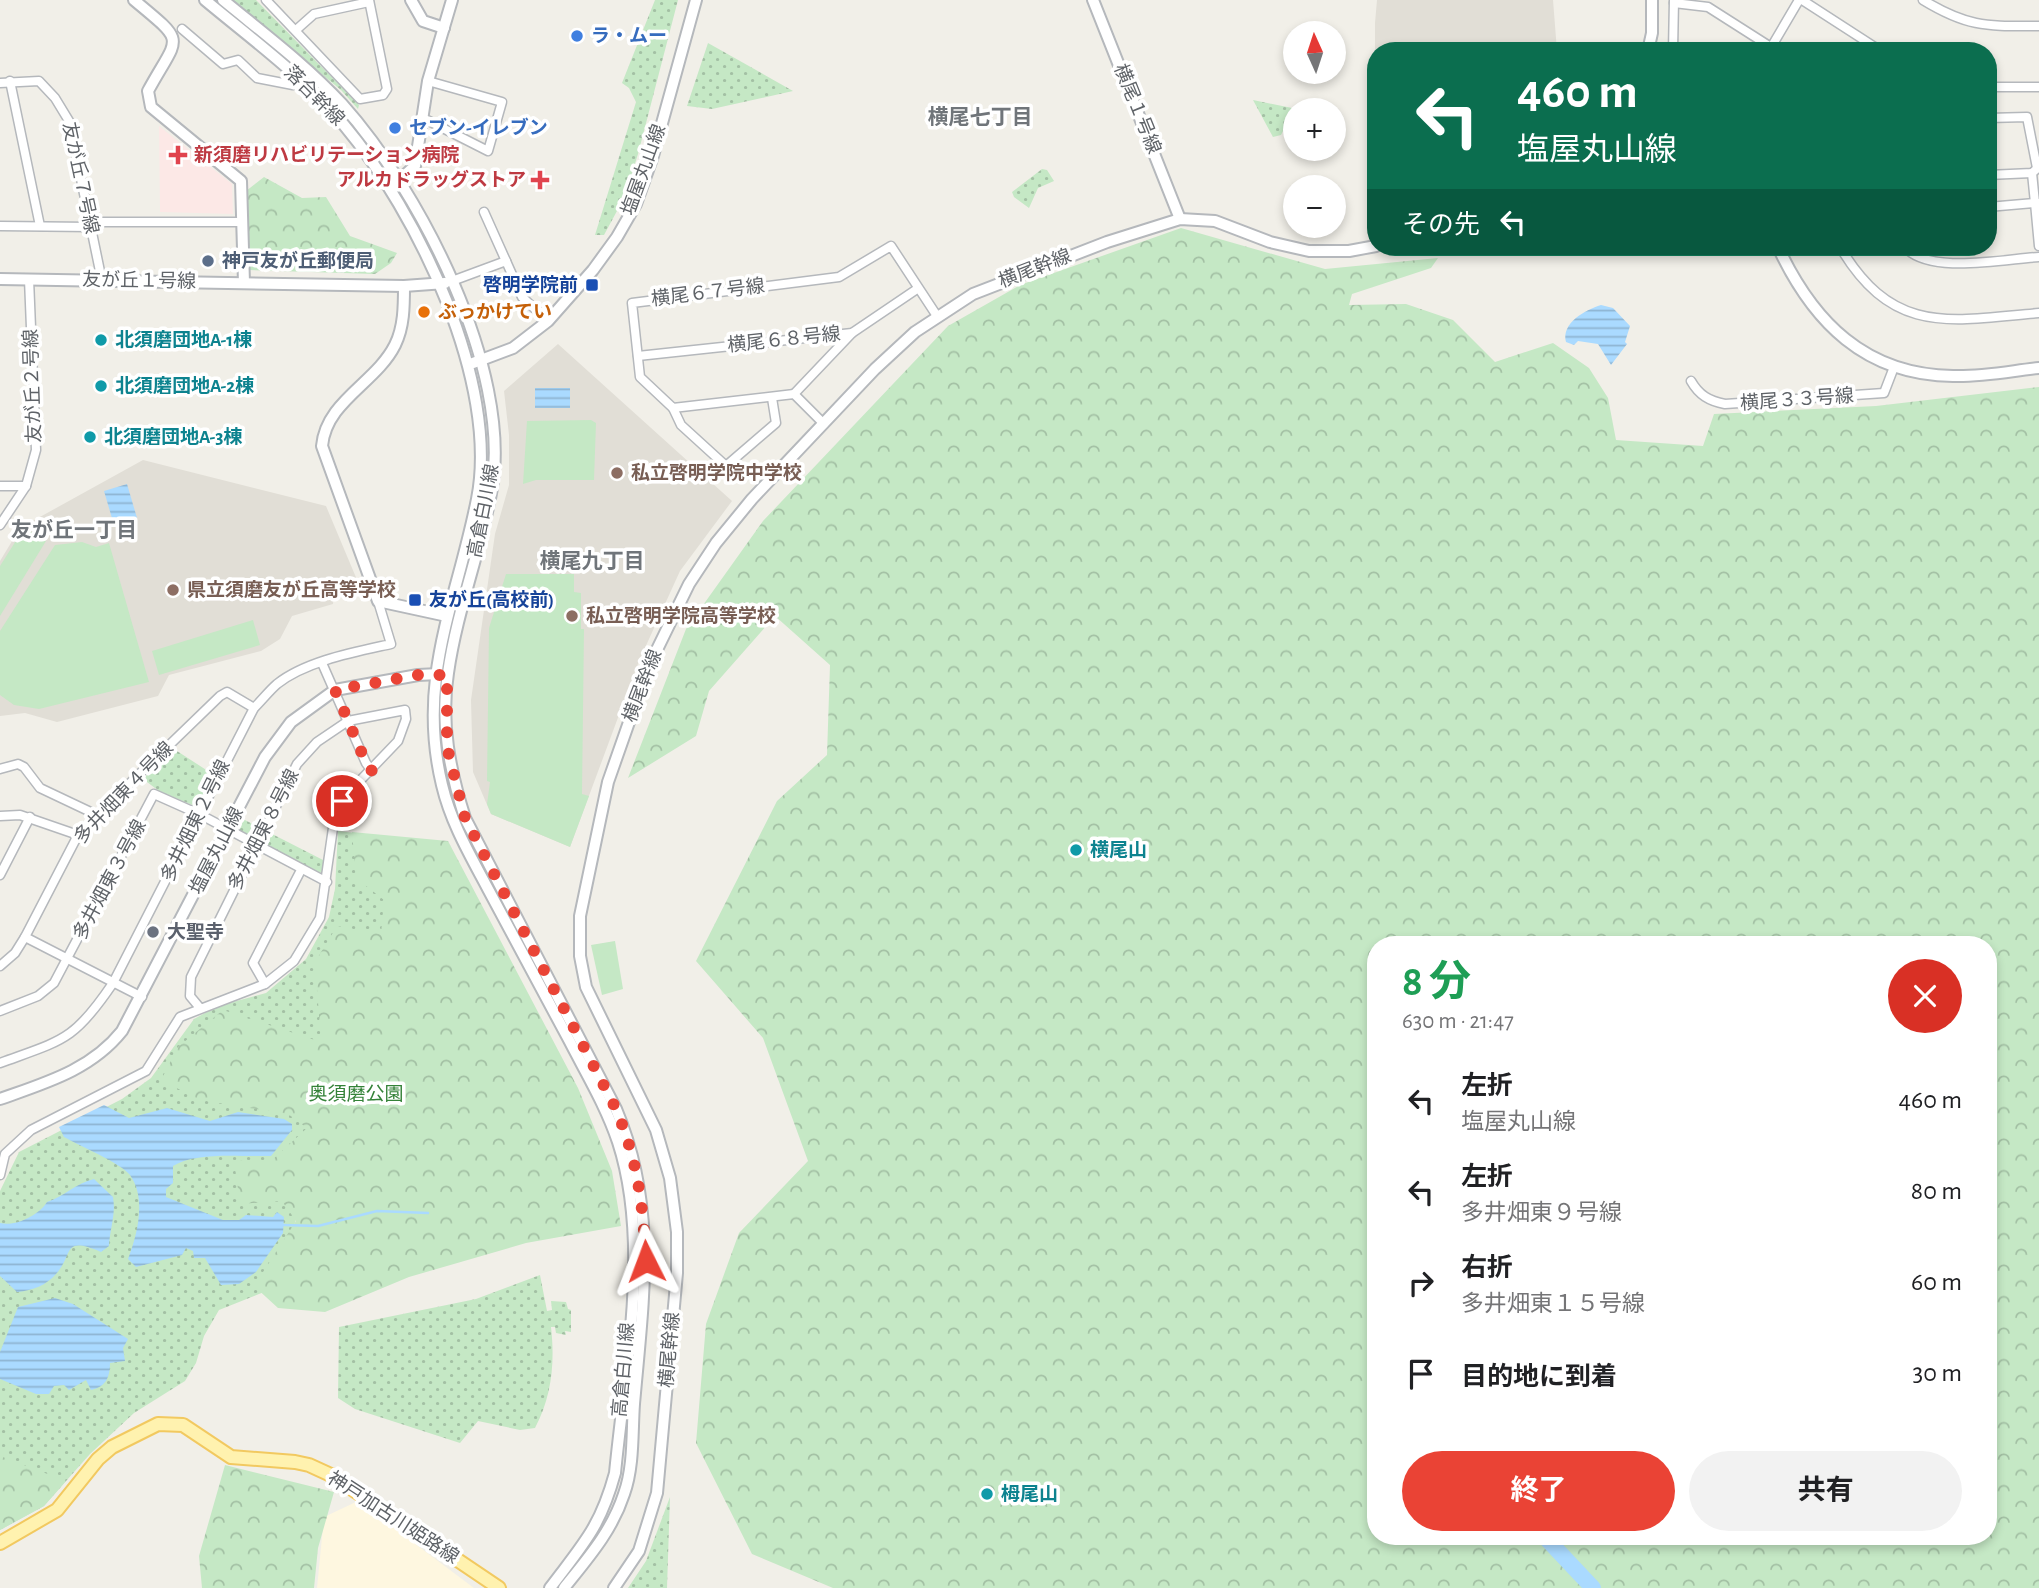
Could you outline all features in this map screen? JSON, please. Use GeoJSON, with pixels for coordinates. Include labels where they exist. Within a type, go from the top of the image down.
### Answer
{"type":"FeatureCollection","features":[{"type":"Feature","properties":{"kind":"main road","name":"神戸加古川姫路線"},"geometry":{"type":"LineString","coordinates":[[0,1543],[57,1510],[98,1459],[112,1447],[158,1424],[171,1423],[192,1430],[231,1457],[309,1465],[363,1494],[499,1588]]}},
{"type":"Feature","properties":{"kind":"street"},"geometry":{"type":"LineString","coordinates":[[134,0],[170,29],[174,38],[172,54],[148,91],[149,104],[154,111],[240,178],[244,283]]}},
{"type":"Feature","properties":{"kind":"street","name":"落合幹線"},"geometry":{"type":"LineString","coordinates":[[205,0],[304,83],[345,127],[388,189],[418,239],[439,285]]}},
{"type":"Feature","properties":{"kind":"street","name":"落合幹線"},"geometry":{"type":"LineString","coordinates":[[223,0],[302,65],[342,105],[398,182],[431,237],[452,281]]}},
{"type":"Feature","properties":{"kind":"street"},"geometry":{"type":"LineString","coordinates":[[266,0],[359,99],[383,95],[387,89],[369,1],[314,14],[296,30]]}},
{"type":"Feature","properties":{"kind":"street"},"geometry":{"type":"LineString","coordinates":[[411,0],[423,21],[444,28]]}},
{"type":"Feature","properties":{"kind":"street"},"geometry":{"type":"LineString","coordinates":[[388,189],[415,166],[428,81],[452,0]]}},
{"type":"Feature","properties":{"kind":"street","name":"塩屋丸山線"},"geometry":{"type":"LineString","coordinates":[[467,365],[513,348],[548,321],[606,255],[636,204],[696,0]]}},
{"type":"Feature","properties":{"kind":"street","name":"横尾１号線"},"geometry":{"type":"LineString","coordinates":[[1093,0],[1180,219]]}},
{"type":"Feature","properties":{"kind":"street"},"geometry":{"type":"LineString","coordinates":[[1650,42],[1653,0]]}},
{"type":"Feature","properties":{"kind":"street"},"geometry":{"type":"LineString","coordinates":[[1777,42],[1801,0],[1868,42]]}},
{"type":"Feature","properties":{"kind":"street"},"geometry":{"type":"LineString","coordinates":[[1923,0],[1948,15],[1974,24],[2039,26]]}},
{"type":"Feature","properties":{"kind":"street"},"geometry":{"type":"LineString","coordinates":[[1674,42],[1674,1],[1708,7],[1761,42]]}},
{"type":"Feature","properties":{"kind":"street"},"geometry":{"type":"LineString","coordinates":[[182,29],[223,64],[238,60],[257,78],[293,85],[304,83]]}},
{"type":"Feature","properties":{"kind":"street"},"geometry":{"type":"LineString","coordinates":[[10,81],[40,226]]}},
{"type":"Feature","properties":{"kind":"street"},"geometry":{"type":"LineString","coordinates":[[421,117],[488,151],[502,102],[428,81]]}},
{"type":"Feature","properties":{"kind":"street","name":"友が丘７号線"},"geometry":{"type":"LineString","coordinates":[[0,83],[39,82],[67,115],[102,281]]}},
{"type":"Feature","properties":{"kind":"street"},"geometry":{"type":"LineString","coordinates":[[1997,87],[2039,88]]}},
{"type":"Feature","properties":{"kind":"street"},"geometry":{"type":"LineString","coordinates":[[1997,118],[2027,117],[2036,169],[2039,246]]}},
{"type":"Feature","properties":{"kind":"street"},"geometry":{"type":"LineString","coordinates":[[1997,174],[2036,169]]}},
{"type":"Feature","properties":{"kind":"street"},"geometry":{"type":"LineString","coordinates":[[1997,206],[2037,203]]}},
{"type":"Feature","properties":{"kind":"street"},"geometry":{"type":"LineString","coordinates":[[484,212],[522,297],[548,321]]}},
{"type":"Feature","properties":{"kind":"street","name":"横尾幹線"},"geometry":{"type":"LineString","coordinates":[[614,1588],[639,1551],[657,1493],[676,1287],[677,1232],[670,1178],[656,1130],[586,987],[579,936],[584,887],[613,769],[648,668],[686,590],[716,544],[743,510],[894,350],[937,316],[997,283],[1141,229],[1180,219],[1215,221],[1270,242],[1309,251],[1349,251],[1367,248]]}},
{"type":"Feature","properties":{"kind":"street"},"geometry":{"type":"LineString","coordinates":[[0,226],[243,222]]}},
{"type":"Feature","properties":{"kind":"street","name":"横尾６７号線"},"geometry":{"type":"LineString","coordinates":[[772,398],[776,423],[726,466],[681,425],[673,408],[640,377],[632,303],[839,277],[891,246],[937,316]]}},
{"type":"Feature","properties":{"kind":"street"},"geometry":{"type":"LineString","coordinates":[[1783,256],[1801,291],[1828,325],[1864,352],[1894,367],[1952,376],[2039,368]]}},
{"type":"Feature","properties":{"kind":"street"},"geometry":{"type":"LineString","coordinates":[[1846,256],[1865,283],[1898,307],[1918,315],[1947,320],[2039,313]]}},
{"type":"Feature","properties":{"kind":"street"},"geometry":{"type":"LineString","coordinates":[[1917,256],[1944,263],[2039,257]]}},
{"type":"Feature","properties":{"kind":"street"},"geometry":{"type":"LineString","coordinates":[[435,673],[447,616],[378,601],[322,446],[329,420],[394,349],[402,325],[404,286],[439,285],[506,261]]}},
{"type":"Feature","properties":{"kind":"street","name":"友が丘１号線"},"geometry":{"type":"LineString","coordinates":[[0,279],[404,286]]}},
{"type":"Feature","properties":{"kind":"street","name":"友が丘２号線"},"geometry":{"type":"LineString","coordinates":[[0,525],[26,486],[36,450],[29,279]]}},
{"type":"Feature","properties":{"kind":"street"},"geometry":{"type":"LineString","coordinates":[[452,281],[479,362]]}},
{"type":"Feature","properties":{"kind":"street"},"geometry":{"type":"LineString","coordinates":[[439,285],[467,365]]}},
{"type":"Feature","properties":{"kind":"street","name":"横尾６８号線"},"geometry":{"type":"LineString","coordinates":[[638,356],[852,333],[917,289]]}},
{"type":"Feature","properties":{"kind":"street"},"geometry":{"type":"LineString","coordinates":[[673,408],[794,394],[852,333]]}},
{"type":"Feature","properties":{"kind":"street","name":"高倉白川線"},"geometry":{"type":"LineString","coordinates":[[479,362],[492,409],[495,464],[488,505],[447,675],[447,747],[465,818],[616,1109],[631,1143],[642,1195],[646,1261],[626,1491],[610,1530],[564,1588]]}},
{"type":"Feature","properties":{"kind":"street","name":"高倉白川線"},"geometry":{"type":"LineString","coordinates":[[447,616],[481,480],[481,433],[467,365]]}},
{"type":"Feature","properties":{"kind":"street","name":"横尾３３号線"},"geometry":{"type":"LineString","coordinates":[[1691,381],[1697,391],[1711,401],[1725,404],[1857,396],[1884,393],[1894,367]]}},
{"type":"Feature","properties":{"kind":"street"},"geometry":{"type":"LineString","coordinates":[[794,394],[824,424]]}},
{"type":"Feature","properties":{"kind":"street"},"geometry":{"type":"LineString","coordinates":[[0,486],[26,486]]}},
{"type":"Feature","properties":{"kind":"street","name":"多井畑東２号線"},"geometry":{"type":"LineString","coordinates":[[0,1063],[73,1034],[89,1019],[113,984],[254,708],[277,684],[344,654],[391,644],[378,601]]}},
{"type":"Feature","properties":{"kind":"street"},"geometry":{"type":"LineString","coordinates":[[0,1175],[5,1154],[20,1138],[146,1071],[180,1017],[265,984],[294,961],[312,935],[320,918],[327,882],[330,832],[334,814],[351,790],[372,771],[322,663]]}},
{"type":"Feature","properties":{"kind":"street","name":"塩屋丸山線"},"geometry":{"type":"LineString","coordinates":[[0,1099],[66,1074],[92,1060],[114,1041],[142,997],[278,737],[306,708],[335,690],[435,673],[447,675]]}},
{"type":"Feature","properties":{"kind":"street","name":"高倉白川線"},"geometry":{"type":"LineString","coordinates":[[435,673],[432,695],[435,748],[453,821],[608,1113],[626,1173],[633,1220],[634,1268],[615,1473],[605,1510],[589,1539],[550,1588]]}},
{"type":"Feature","properties":{"kind":"street","name":"多井畑東４号線"},"geometry":{"type":"LineString","coordinates":[[0,966],[15,953],[78,835],[97,815],[220,696],[227,692],[254,708]]}},
{"type":"Feature","properties":{"kind":"street","name":"多井畑東８号線"},"geometry":{"type":"LineString","coordinates":[[201,1008],[190,996],[191,977],[297,764],[317,742],[348,721],[405,709],[398,741],[372,771]]}},
{"type":"Feature","properties":{"kind":"street"},"geometry":{"type":"LineString","coordinates":[[0,769],[18,765],[24,767],[40,788],[97,815]]}},
{"type":"Feature","properties":{"kind":"street","name":"多井畑東３号線"},"geometry":{"type":"LineString","coordinates":[[0,1011],[38,996],[51,987],[154,794],[201,814],[327,882]]}},
{"type":"Feature","properties":{"kind":"street"},"geometry":{"type":"LineString","coordinates":[[0,816],[10,814],[30,817],[78,835]]}},
{"type":"Feature","properties":{"kind":"street"},"geometry":{"type":"LineString","coordinates":[[0,875],[30,817]]}},
{"type":"Feature","properties":{"kind":"street"},"geometry":{"type":"LineString","coordinates":[[265,984],[253,963],[301,870]]}},
{"type":"Feature","properties":{"kind":"street"},"geometry":{"type":"LineString","coordinates":[[25,937],[142,997]]}},
{"type":"Feature","properties":{"kind":"shaded area"},"geometry":{"type":"Polygon","coordinates":[[[1377,0],[1553,0],[1556,42],[1375,42],[1377,0]]]}},
{"type":"Feature","properties":{"kind":"shaded area","name":"新須磨リハビリテーション病院"},"geometry":{"type":"Polygon","coordinates":[[[159,126],[232,184],[233,214],[160,212],[159,126]]]}},
{"type":"Feature","properties":{"kind":"shaded area","name":"私立啓明学院高等学校"},"geometry":{"type":"Polygon","coordinates":[[[558,344],[732,501],[680,571],[639,661],[570,847],[491,814],[473,772],[471,700],[495,534],[509,485],[509,435],[504,391],[558,344]]]}},
{"type":"Feature","properties":{"kind":"shaded area","name":"県立須磨友が丘高等学校"},"geometry":{"type":"Polygon","coordinates":[[[143,460],[326,506],[360,587],[334,592],[333,604],[292,616],[280,639],[261,651],[169,675],[158,696],[57,722],[25,713],[0,716],[0,561],[20,528],[143,460]]]}},
{"type":"Feature","properties":{"kind":"shaded area"},"geometry":{"type":"Polygon","coordinates":[[[358,1501],[474,1588],[317,1588],[324,1517],[358,1501]]]}},
{"type":"Feature","properties":{"kind":"green space"},"geometry":{"type":"Polygon","coordinates":[[[232,0],[256,0],[359,105],[358,109],[341,90],[232,0]]]}},
{"type":"Feature","properties":{"kind":"green space"},"geometry":{"type":"Polygon","coordinates":[[[655,0],[678,0],[624,198],[604,235],[595,235],[636,102],[629,88],[622,83],[655,0]]]}},
{"type":"Feature","properties":{"kind":"green space"},"geometry":{"type":"Polygon","coordinates":[[[708,43],[793,91],[712,109],[687,106],[708,43]]]}},
{"type":"Feature","properties":{"kind":"green space"},"geometry":{"type":"Polygon","coordinates":[[[1253,100],[1283,106],[1283,131],[1281,135],[1273,137],[1253,100]]]}},
{"type":"Feature","properties":{"kind":"green space"},"geometry":{"type":"Polygon","coordinates":[[[1042,169],[1047,170],[1054,181],[1038,188],[1029,208],[1014,197],[1012,192],[1042,169]]]}},
{"type":"Feature","properties":{"kind":"green space"},"geometry":{"type":"Polygon","coordinates":[[[264,177],[302,198],[326,197],[350,236],[397,253],[391,263],[375,274],[249,270],[246,191],[264,177]]]}},
{"type":"Feature","properties":{"kind":"green space"},"geometry":{"type":"Polygon","coordinates":[[[1181,228],[1325,269],[1438,258],[1431,268],[1352,294],[1349,305],[1406,304],[1453,320],[1495,362],[1553,343],[1589,368],[1608,398],[1616,440],[1703,446],[1714,414],[1876,406],[2039,387],[2039,1588],[833,1588],[752,1554],[696,1443],[706,1324],[739,1233],[808,1161],[763,1038],[696,961],[777,801],[827,755],[830,665],[775,616],[709,691],[696,736],[628,778],[686,629],[763,521],[948,326],[1020,285],[1181,228]]]}},
{"type":"Feature","properties":{"kind":"green space"},"geometry":{"type":"Polygon","coordinates":[[[591,420],[596,423],[594,480],[536,480],[523,484],[527,421],[591,420]]]}},
{"type":"Feature","properties":{"kind":"green space"},"geometry":{"type":"Polygon","coordinates":[[[24,528],[46,541],[0,616],[0,566],[24,528]]]}},
{"type":"Feature","properties":{"kind":"green space"},"geometry":{"type":"Polygon","coordinates":[[[82,542],[96,547],[109,543],[149,682],[39,709],[14,705],[0,695],[0,631],[55,545],[82,542]]]}},
{"type":"Feature","properties":{"kind":"green space"},"geometry":{"type":"Polygon","coordinates":[[[506,574],[574,574],[574,592],[581,593],[581,629],[584,629],[582,794],[589,796],[570,847],[491,814],[487,804],[490,782],[487,781],[489,628],[506,574]]]}},
{"type":"Feature","properties":{"kind":"green space"},"geometry":{"type":"Polygon","coordinates":[[[253,620],[260,645],[159,675],[152,651],[253,620]]]}},
{"type":"Feature","properties":{"kind":"green space"},"geometry":{"type":"Polygon","coordinates":[[[170,751],[177,751],[214,775],[197,807],[159,791],[143,779],[170,751]]]}},
{"type":"Feature","properties":{"kind":"green space"},"geometry":{"type":"Polygon","coordinates":[[[243,819],[325,861],[325,871],[319,873],[239,832],[243,819]]]}},
{"type":"Feature","properties":{"kind":"green space","name":"奥須磨公園"},"geometry":{"type":"Polygon","coordinates":[[[338,831],[415,840],[411,862],[274,1288],[219,1310],[204,1336],[196,1363],[185,1381],[134,1413],[90,1454],[44,1506],[0,1530],[0,1191],[19,1152],[122,1099],[151,1078],[194,1019],[218,1006],[266,993],[306,959],[329,917],[335,889],[338,831]]]}},
{"type":"Feature","properties":{"kind":"green space"},"geometry":{"type":"Polygon","coordinates":[[[352,832],[448,841],[578,1088],[612,1171],[621,1226],[526,1243],[409,1277],[325,1312],[278,1308],[254,1286],[296,1221],[282,1201],[240,1204],[234,1160],[269,1163],[307,1128],[288,1114],[200,1100],[161,1080],[178,1047],[223,1010],[321,1042],[315,962],[337,926],[381,934],[384,900],[356,878],[352,832]]]}},
{"type":"Feature","properties":{"kind":"green space"},"geometry":{"type":"Polygon","coordinates":[[[615,941],[623,989],[602,995],[591,945],[615,941]]]}},
{"type":"Feature","properties":{"kind":"green space"},"geometry":{"type":"Polygon","coordinates":[[[540,1275],[547,1311],[552,1310],[551,1301],[566,1302],[571,1310],[571,1332],[565,1331],[566,1335],[556,1333],[555,1327],[551,1327],[551,1379],[535,1428],[520,1430],[478,1421],[460,1443],[355,1409],[338,1398],[339,1327],[476,1299],[540,1275]]]}},
{"type":"Feature","properties":{"kind":"green space"},"geometry":{"type":"Polygon","coordinates":[[[0,1456],[66,1481],[44,1506],[0,1530],[0,1456]]]}},
{"type":"Feature","properties":{"kind":"green space"},"geometry":{"type":"Polygon","coordinates":[[[225,1465],[334,1492],[318,1548],[314,1588],[202,1588],[199,1556],[225,1465]]]}},
{"type":"Feature","properties":{"kind":"green space"},"geometry":{"type":"Polygon","coordinates":[[[670,1497],[667,1588],[628,1588],[646,1561],[670,1497]]]}},
{"type":"Feature","properties":{"kind":"water"},"geometry":{"type":"Polygon","coordinates":[[[1601,305],[1613,308],[1630,326],[1625,342],[1627,344],[1611,365],[1598,344],[1578,341],[1574,345],[1566,342],[1565,335],[1571,323],[1588,310],[1601,305]]]}},
{"type":"Feature","properties":{"kind":"water"},"geometry":{"type":"Polygon","coordinates":[[[535,388],[570,388],[570,408],[535,408],[535,388]]]}},
{"type":"Feature","properties":{"kind":"water"},"geometry":{"type":"Polygon","coordinates":[[[127,484],[137,518],[114,525],[104,491],[127,484]]]}},
{"type":"Feature","properties":{"kind":"water"},"geometry":{"type":"Polygon","coordinates":[[[104,1105],[129,1118],[167,1108],[210,1121],[238,1112],[284,1119],[292,1124],[292,1130],[271,1156],[220,1156],[183,1161],[173,1166],[173,1183],[166,1189],[166,1197],[223,1220],[239,1220],[246,1215],[273,1217],[277,1212],[284,1217],[283,1233],[256,1272],[239,1284],[221,1285],[205,1258],[194,1258],[193,1251],[186,1248],[182,1255],[136,1267],[128,1259],[139,1217],[138,1195],[130,1175],[109,1160],[64,1137],[59,1127],[104,1105]]]}},
{"type":"Feature","properties":{"kind":"water"},"geometry":{"type":"Polygon","coordinates":[[[94,1179],[113,1197],[109,1246],[101,1252],[74,1246],[48,1282],[34,1289],[17,1292],[0,1276],[0,1223],[27,1219],[47,1202],[94,1179]]]}},
{"type":"Feature","properties":{"kind":"water"},"geometry":{"type":"Polygon","coordinates":[[[55,1298],[73,1304],[128,1339],[123,1348],[125,1361],[110,1363],[106,1381],[96,1389],[91,1390],[86,1380],[69,1390],[64,1385],[54,1386],[49,1394],[36,1394],[0,1379],[0,1352],[18,1307],[55,1298]]]}},
{"type":"Feature","properties":{"kind":"waterway"},"geometry":{"type":"LineString","coordinates":[[283,1225],[318,1226],[377,1211],[428,1213]]}},
{"type":"Feature","properties":{"kind":"waterway"},"geometry":{"type":"LineString","coordinates":[[1552,1545],[1593,1588]]}},
{"type":"Feature","properties":{"kind":"place","name":"ラ・ムー"},"geometry":{"type":"Point","coordinates":[577,36]}},
{"type":"Feature","properties":{"kind":"place","name":"セブン-イレブン"},"geometry":{"type":"Point","coordinates":[395,128]}},
{"type":"Feature","properties":{"kind":"place","name":"新須磨リハビリテーション病院"},"geometry":{"type":"Point","coordinates":[178,155]}},
{"type":"Feature","properties":{"kind":"place","name":"アルカドラッグストア"},"geometry":{"type":"Point","coordinates":[540,180]}},
{"type":"Feature","properties":{"kind":"place","name":"神戸友が丘郵便局"},"geometry":{"type":"Point","coordinates":[208,261]}},
{"type":"Feature","properties":{"kind":"place","name":"啓明学院前"},"geometry":{"type":"Point","coordinates":[592,285]}},
{"type":"Feature","properties":{"kind":"place","name":"ぶっかけてい"},"geometry":{"type":"Point","coordinates":[424,312]}},
{"type":"Feature","properties":{"kind":"place","name":"北須磨団地A-1棟"},"geometry":{"type":"Point","coordinates":[101,340]}},
{"type":"Feature","properties":{"kind":"place","name":"北須磨団地A-2棟"},"geometry":{"type":"Point","coordinates":[101,386]}},
{"type":"Feature","properties":{"kind":"place","name":"北須磨団地A-3棟"},"geometry":{"type":"Point","coordinates":[90,437]}},
{"type":"Feature","properties":{"kind":"place","name":"私立啓明学院中学校"},"geometry":{"type":"Point","coordinates":[617,473]}},
{"type":"Feature","properties":{"kind":"place","name":"県立須磨友が丘高等学校"},"geometry":{"type":"Point","coordinates":[173,590]}},
{"type":"Feature","properties":{"kind":"place","name":"友が丘(高校前)"},"geometry":{"type":"Point","coordinates":[415,600]}},
{"type":"Feature","properties":{"kind":"place","name":"私立啓明学院高等学校"},"geometry":{"type":"Point","coordinates":[572,616]}},
{"type":"Feature","properties":{"kind":"place","name":"横尾山"},"geometry":{"type":"Point","coordinates":[1076,850]}},
{"type":"Feature","properties":{"kind":"place","name":"大聖寺"},"geometry":{"type":"Point","coordinates":[153,932]}},
{"type":"Feature","properties":{"kind":"place","name":"栂尾山"},"geometry":{"type":"Point","coordinates":[987,1494]}},
{"type":"Feature","properties":{"kind":"district","name":"横尾七丁目"},"geometry":{"type":"Point","coordinates":[980,117]}},
{"type":"Feature","properties":{"kind":"district","name":"友が丘一丁目"},"geometry":{"type":"Point","coordinates":[74,530]}},
{"type":"Feature","properties":{"kind":"district","name":"横尾九丁目"},"geometry":{"type":"Point","coordinates":[592,561]}},
{"type":"Feature","properties":{"kind":"route"},"geometry":{"type":"LineString","coordinates":[[342,801],[372,771],[366,763],[335,690],[403,677],[435,673],[447,675],[447,747],[453,780],[465,818],[616,1109],[631,1143],[642,1195],[646,1261]]}}]}
